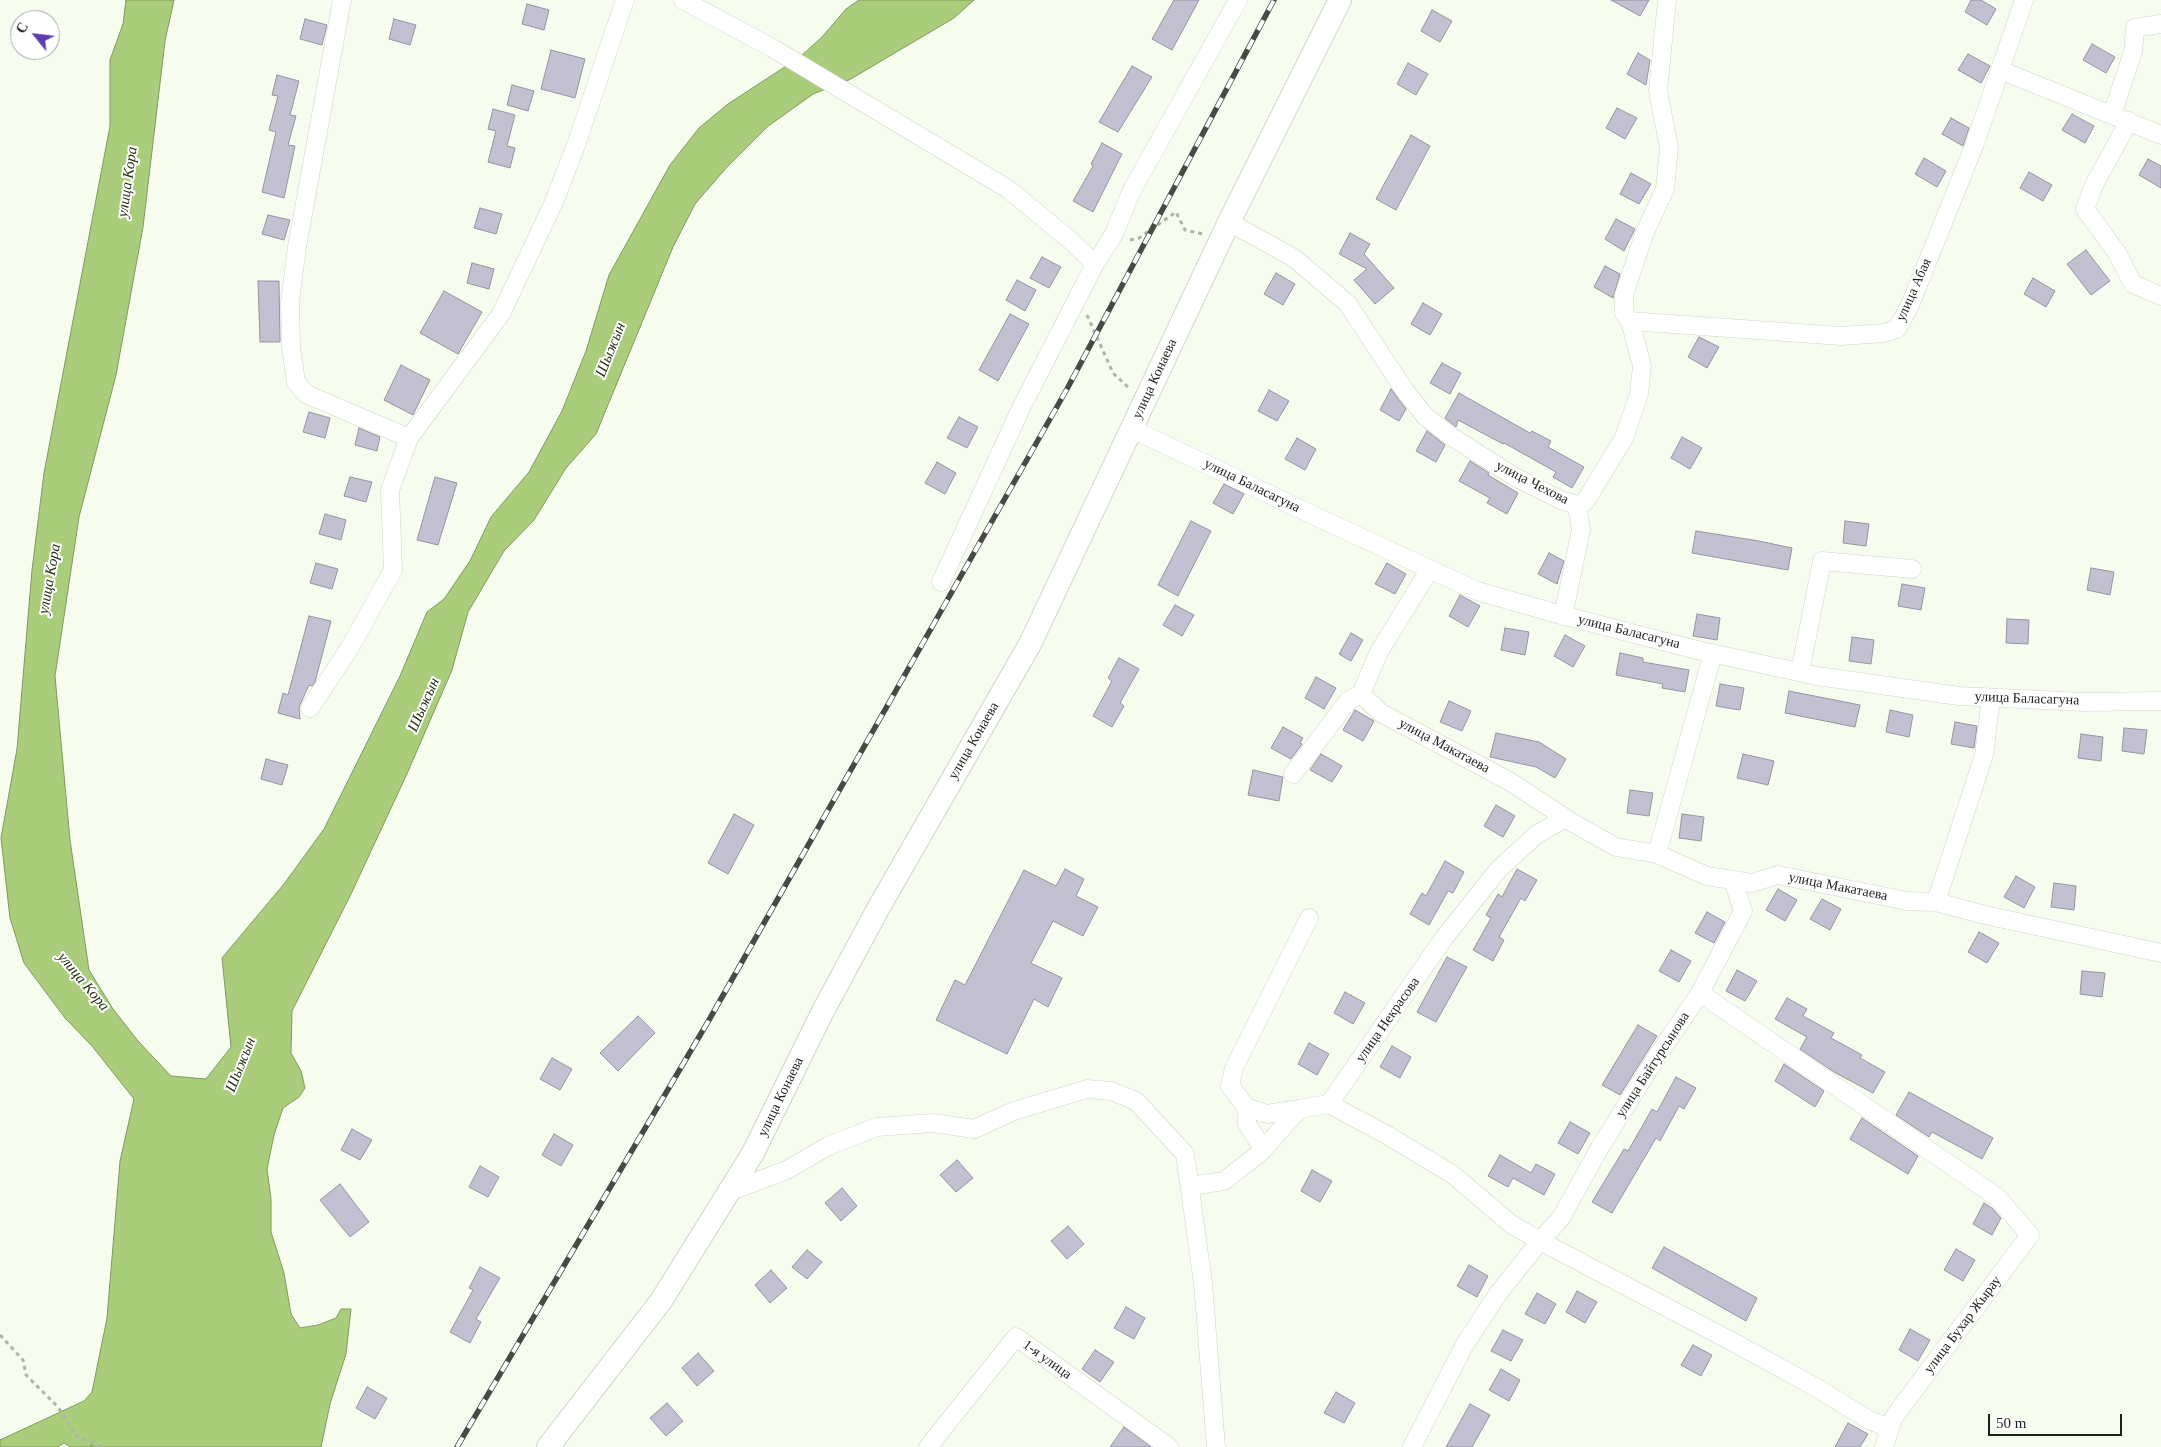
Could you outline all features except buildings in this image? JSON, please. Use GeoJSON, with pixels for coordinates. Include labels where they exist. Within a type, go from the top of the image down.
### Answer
{"type":"FeatureCollection","features":[{"type":"Feature","properties":{"kind":"street"},"geometry":{"type":"LineString","coordinates":[[342,0],[297,247],[290,302],[290,347],[296,382],[306,394],[409,438]]}},
{"type":"Feature","properties":{"kind":"street"},"geometry":{"type":"LineString","coordinates":[[310,708],[349,650],[393,570],[390,490],[409,438],[501,314],[554,202],[576,145],[625,0]]}},
{"type":"Feature","properties":{"kind":"street"},"geometry":{"type":"LineString","coordinates":[[683,0],[840,88],[1008,189],[1070,240],[1094,264]]}},
{"type":"Feature","properties":{"kind":"street"},"geometry":{"type":"LineString","coordinates":[[941,582],[1018,414],[1094,264],[1109,242],[1131,192],[1238,0]]}},
{"type":"Feature","properties":{"kind":"street","name":"улица Конаева"},"geometry":{"type":"LineString","coordinates":[[548,1447],[661,1302],[753,1153],[822,1013],[879,907],[1030,644],[1226,228],[1340,0]]}},
{"type":"Feature","properties":{"kind":"street","name":"улица Чехова"},"geometry":{"type":"LineString","coordinates":[[1226,228],[1294,258],[1348,304],[1405,391],[1425,416],[1449,435],[1515,477],[1561,500],[1577,505],[1585,502],[1624,438],[1639,394],[1642,366],[1630,321],[1624,312],[1624,295],[1645,232],[1665,189],[1669,148],[1658,91],[1667,0]]}},
{"type":"Feature","properties":{"kind":"street","name":"улица Абая"},"geometry":{"type":"LineString","coordinates":[[1630,321],[1841,336],[1884,333],[1897,329],[1910,306],[1974,146],[2024,0]]}},
{"type":"Feature","properties":{"kind":"street"},"geometry":{"type":"LineString","coordinates":[[2112,115],[2133,52],[2135,28],[2161,24]]}},
{"type":"Feature","properties":{"kind":"street"},"geometry":{"type":"LineString","coordinates":[[2000,70],[2161,134]]}},
{"type":"Feature","properties":{"kind":"street"},"geometry":{"type":"LineString","coordinates":[[2129,121],[2094,185],[2085,209],[2118,253],[2133,284],[2160,293]]}},
{"type":"Feature","properties":{"kind":"street","name":"улица Баласагуна"},"geometry":{"type":"LineString","coordinates":[[1132,429],[1478,590],[1563,616],[1713,653],[1800,672],[1959,696],[2084,702],[2161,701]]}},
{"type":"Feature","properties":{"kind":"street"},"geometry":{"type":"LineString","coordinates":[[1563,616],[1581,530],[1577,505]]}},
{"type":"Feature","properties":{"kind":"street"},"geometry":{"type":"LineString","coordinates":[[1800,672],[1822,561],[1912,570]]}},
{"type":"Feature","properties":{"kind":"street"},"geometry":{"type":"LineString","coordinates":[[1293,774],[1348,701],[1362,694],[1379,652],[1430,569]]}},
{"type":"Feature","properties":{"kind":"street"},"geometry":{"type":"LineString","coordinates":[[1657,854],[1713,653]]}},
{"type":"Feature","properties":{"kind":"street","name":"улица Макатаева"},"geometry":{"type":"LineString","coordinates":[[1362,694],[1381,713],[1509,781],[1564,818],[1616,847],[1657,854],[1707,876],[1752,883],[1778,875],[1907,901],[1936,902],[1985,916],[2161,953]]}},
{"type":"Feature","properties":{"kind":"street"},"geometry":{"type":"LineString","coordinates":[[1936,902],[1984,755],[1991,698]]}},
{"type":"Feature","properties":{"kind":"street","name":"улица Некрасова"},"geometry":{"type":"LineString","coordinates":[[1329,1104],[1444,938],[1498,870],[1536,836],[1564,818]]}},
{"type":"Feature","properties":{"kind":"street","name":"улица Байтурсынова"},"geometry":{"type":"LineString","coordinates":[[1412,1447],[1464,1346],[1497,1295],[1561,1218],[1599,1149],[1700,993],[1743,912],[1733,880]]}},
{"type":"Feature","properties":{"kind":"street"},"geometry":{"type":"LineString","coordinates":[[1263,1149],[1247,1124],[1246,1107],[1230,1086],[1234,1068],[1255,1030],[1309,918]]}},
{"type":"Feature","properties":{"kind":"street","name":"улица Бухар Жырау"},"geometry":{"type":"LineString","coordinates":[[1700,993],[1997,1197],[2030,1235],[1894,1417],[1890,1428]]}},
{"type":"Feature","properties":{"kind":"street"},"geometry":{"type":"LineString","coordinates":[[731,1191],[787,1170],[828,1146],[877,1126],[934,1123],[974,1129],[1014,1110],[1087,1089],[1111,1091],[1136,1101],[1185,1154],[1191,1186],[1203,1283],[1216,1447]]}},
{"type":"Feature","properties":{"kind":"street"},"geometry":{"type":"LineString","coordinates":[[1246,1107],[1267,1114],[1329,1104],[1387,1135],[1452,1174],[1510,1224],[1733,1342],[1817,1388],[1869,1420],[1890,1428],[1884,1447]]}},
{"type":"Feature","properties":{"kind":"street"},"geometry":{"type":"LineString","coordinates":[[1191,1186],[1224,1181],[1263,1149],[1299,1109]]}},
{"type":"Feature","properties":{"kind":"street","name":"1-я улица"},"geometry":{"type":"LineString","coordinates":[[928,1447],[1016,1337],[1169,1447]]}},
{"type":"Feature","properties":{"kind":"path"},"geometry":{"type":"LineString","coordinates":[[1109,242],[1122,242],[1138,238],[1176,212],[1185,230],[1201,234],[1226,228]]}},
{"type":"Feature","properties":{"kind":"path"},"geometry":{"type":"LineString","coordinates":[[1083,287],[1087,315],[1113,373],[1144,402]]}},
{"type":"Feature","properties":{"kind":"path"},"geometry":{"type":"LineString","coordinates":[[0,1335],[23,1360],[26,1374],[58,1407],[76,1436],[103,1447]]}},
{"type":"Feature","properties":{"kind":"water"},"geometry":{"type":"Polygon","coordinates":[[[126,0],[174,0],[165,41],[143,227],[116,375],[79,517],[55,676],[70,840],[89,970],[113,1009],[138,1041],[171,1076],[206,1079],[231,1047],[222,958],[284,884],[324,829],[400,676],[427,612],[444,599],[470,561],[491,517],[529,472],[562,411],[586,351],[609,275],[670,165],[699,128],[728,104],[800,57],[822,37],[846,9],[859,0],[974,0],[954,18],[849,80],[813,94],[767,127],[727,167],[695,204],[673,247],[596,434],[566,468],[534,520],[504,551],[468,612],[452,670],[406,776],[351,894],[292,1011],[291,1053],[301,1071],[305,1088],[299,1097],[283,1108],[274,1135],[267,1169],[271,1199],[271,1232],[284,1273],[291,1314],[300,1328],[318,1325],[336,1318],[341,1309],[351,1309],[346,1354],[330,1404],[321,1447],[91,1447],[94,1441],[90,1447],[70,1447],[64,1443],[58,1447],[0,1447],[0,1440],[84,1401],[92,1392],[107,1318],[120,1161],[134,1099],[92,1046],[65,1018],[24,963],[10,918],[1,838],[17,749],[32,570],[44,473],[110,126],[110,60],[123,24],[126,0]]]}},
{"type":"Feature","properties":{"kind":"railway"},"geometry":{"type":"LineString","coordinates":[[457,1447],[709,1020],[1067,389],[1274,0]]}},
{"type":"Feature","properties":{"kind":"water label","name":"улица Кора"},"geometry":{"type":"Point","coordinates":[128,182]}},
{"type":"Feature","properties":{"kind":"water label","name":"Шыжын"},"geometry":{"type":"Point","coordinates":[611,350]}},
{"type":"Feature","properties":{"kind":"water label","name":"улица Кора"},"geometry":{"type":"Point","coordinates":[50,579]}},
{"type":"Feature","properties":{"kind":"water label","name":"Шыжын"},"geometry":{"type":"Point","coordinates":[424,705]}},
{"type":"Feature","properties":{"kind":"water label","name":"улица Кора"},"geometry":{"type":"Point","coordinates":[83,982]}},
{"type":"Feature","properties":{"kind":"water label","name":"Шыжын"},"geometry":{"type":"Point","coordinates":[241,1065]}}]}
